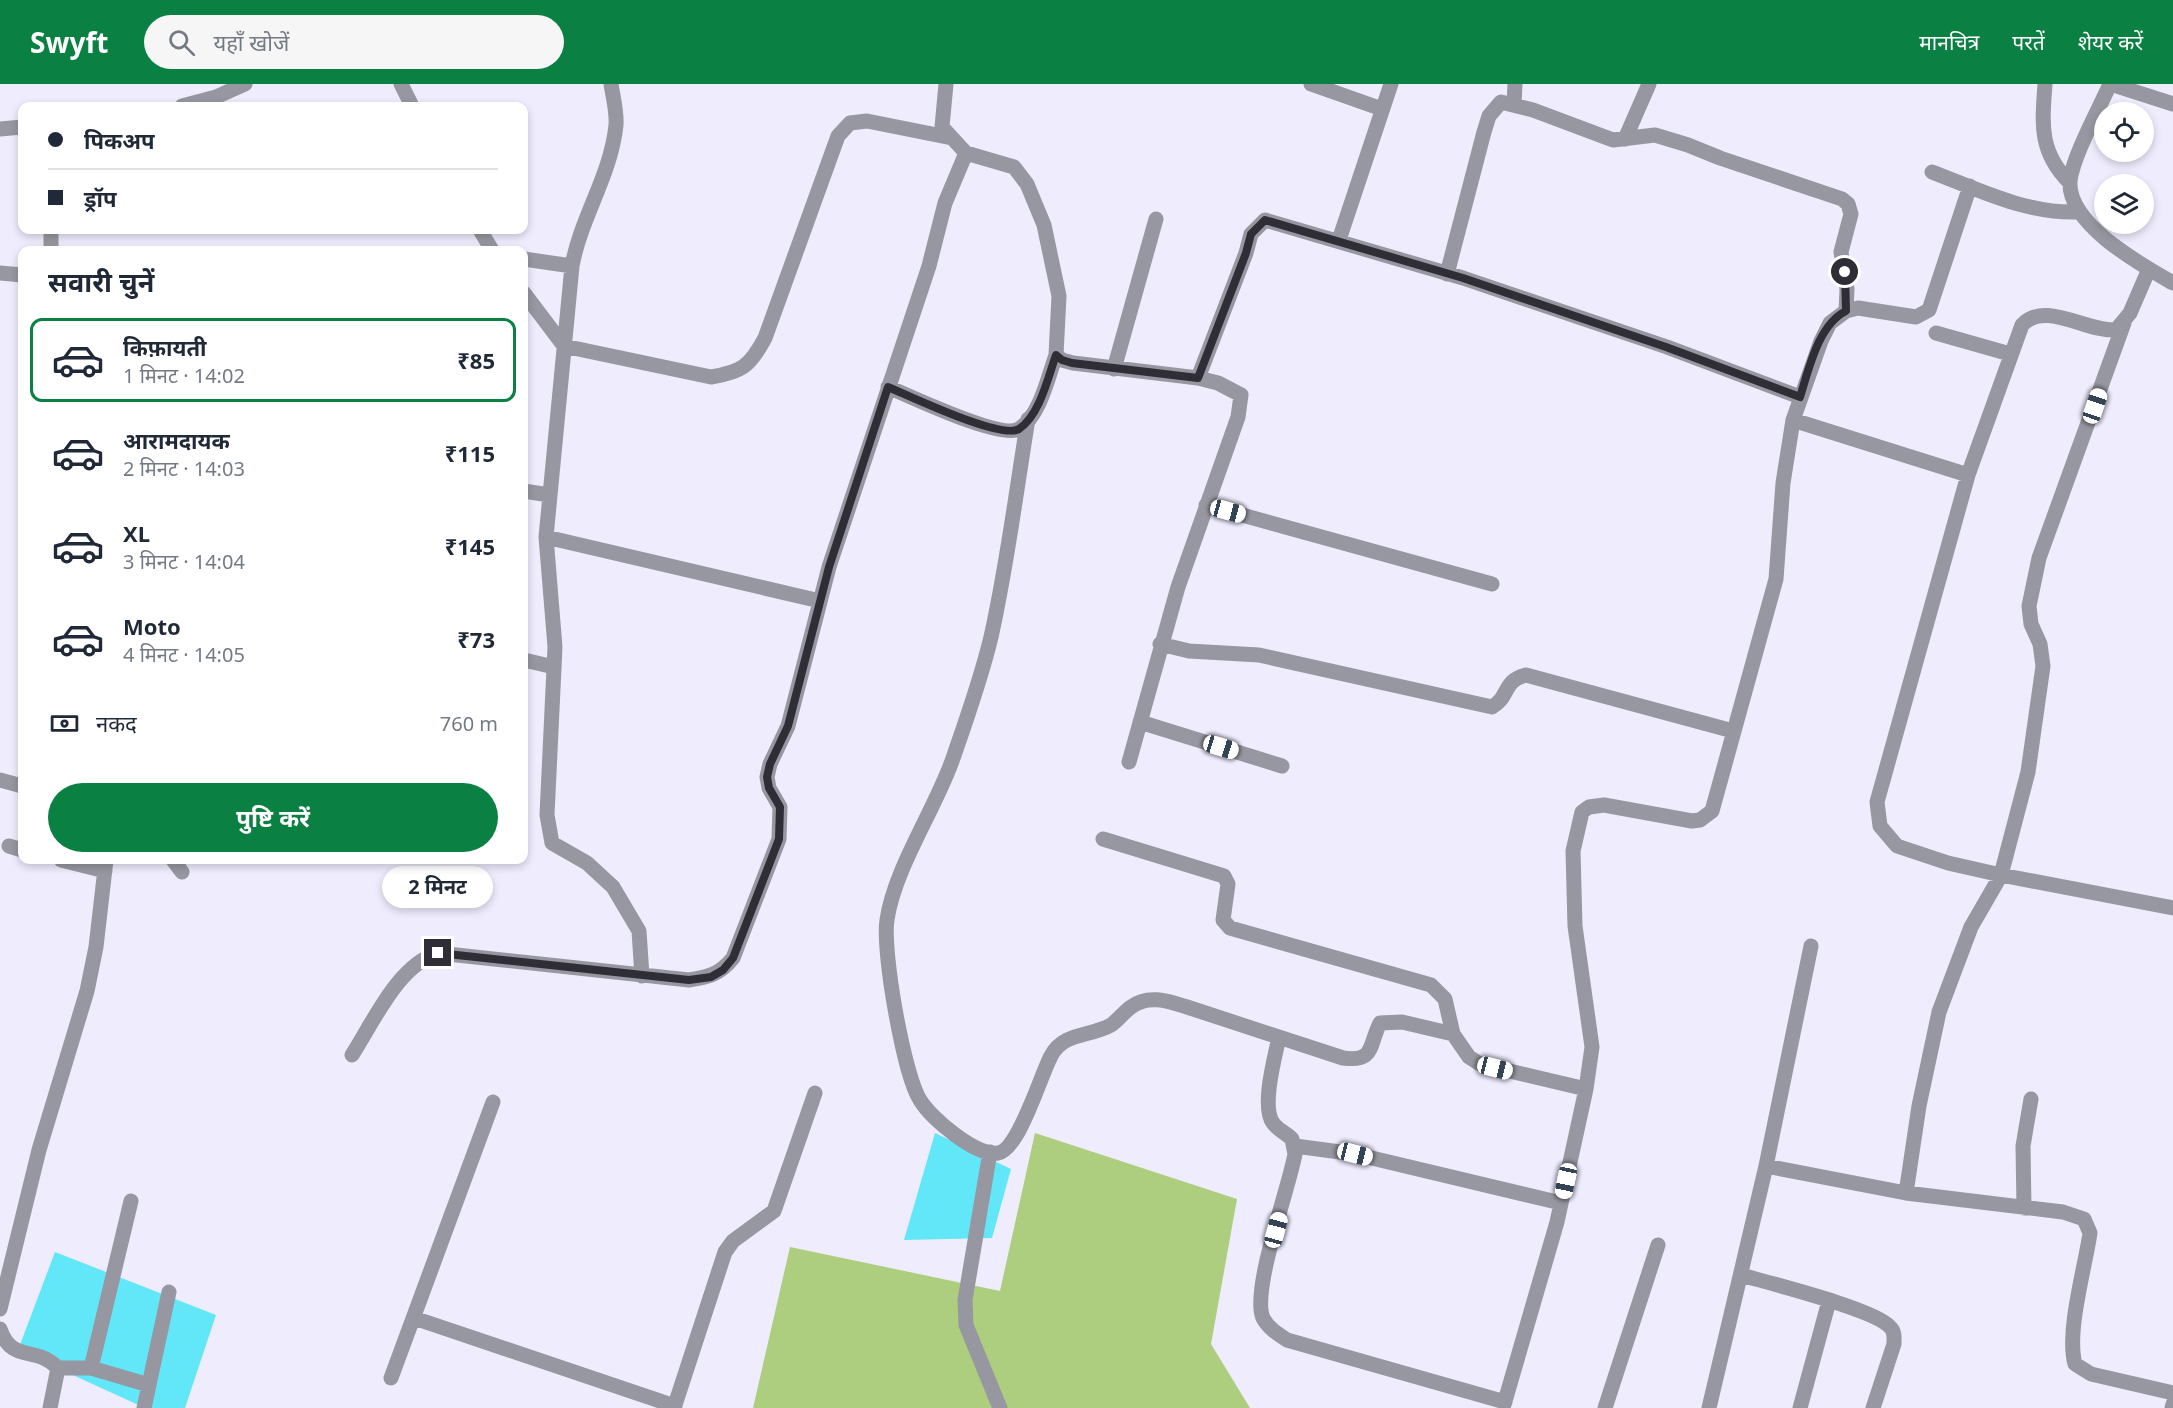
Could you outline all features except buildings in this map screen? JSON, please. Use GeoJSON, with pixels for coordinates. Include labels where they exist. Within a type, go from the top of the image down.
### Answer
{"type":"FeatureCollection","features":[{"type":"Feature","properties":{"kind":"street"},"geometry":{"type":"LineString","coordinates":[[197,102],[216,97],[245,84]]}},
{"type":"Feature","properties":{"kind":"street"},"geometry":{"type":"LineString","coordinates":[[401,84],[410,102]]}},
{"type":"Feature","properties":{"kind":"street"},"geometry":{"type":"LineString","coordinates":[[611,84],[616,123],[612,148],[606,171],[577,238],[572,266],[549,495],[546,537],[552,596],[554,667],[549,831],[552,843],[587,863],[602,876],[630,914],[639,931],[642,976]]}},
{"type":"Feature","properties":{"kind":"street"},"geometry":{"type":"LineString","coordinates":[[888,387],[995,429],[1012,431],[1019,429],[1037,405],[1056,355],[1059,296],[1044,225],[1034,198],[1027,184],[1014,168],[966,153],[942,127],[946,84]]}},
{"type":"Feature","properties":{"kind":"street"},"geometry":{"type":"LineString","coordinates":[[1311,84],[1382,109]]}},
{"type":"Feature","properties":{"kind":"street"},"geometry":{"type":"LineString","coordinates":[[1338,240],[1391,84]]}},
{"type":"Feature","properties":{"kind":"street"},"geometry":{"type":"LineString","coordinates":[[1514,105],[1515,84]]}},
{"type":"Feature","properties":{"kind":"street"},"geometry":{"type":"LineString","coordinates":[[1625,139],[1649,84]]}},
{"type":"Feature","properties":{"kind":"street"},"geometry":{"type":"LineString","coordinates":[[2045,84],[2044,140],[2049,157],[2070,183]]}},
{"type":"Feature","properties":{"kind":"street"},"geometry":{"type":"LineString","coordinates":[[2173,104],[2110,84],[2072,172],[2070,183],[2072,198],[2078,212],[2111,242],[2173,283]]}},
{"type":"Feature","properties":{"kind":"street"},"geometry":{"type":"LineString","coordinates":[[1447,274],[1489,116],[1501,102],[1613,140],[1655,135],[1842,199],[1848,204],[1851,214],[1841,252],[1847,289],[1846,311]]}},
{"type":"Feature","properties":{"kind":"street"},"geometry":{"type":"LineString","coordinates":[[528,298],[564,346],[711,377],[735,373],[753,360],[765,338],[838,135],[850,123],[867,121],[952,138]]}},
{"type":"Feature","properties":{"kind":"street"},"geometry":{"type":"LineString","coordinates":[[0,129],[18,127]]}},
{"type":"Feature","properties":{"kind":"street"},"geometry":{"type":"LineString","coordinates":[[352,1055],[400,980],[423,957],[438,953],[563,964],[642,976],[689,980],[711,977],[723,970],[733,958],[779,839],[780,807],[769,788],[767,777],[770,764],[788,726],[829,567],[929,266],[945,203],[966,153]]}},
{"type":"Feature","properties":{"kind":"street"},"geometry":{"type":"LineString","coordinates":[[1932,172],[2019,205],[2060,213],[2078,212]]}},
{"type":"Feature","properties":{"kind":"street"},"geometry":{"type":"LineString","coordinates":[[1279,1037],[1270,1086],[1270,1115],[1272,1121],[1287,1134],[1295,1146],[1292,1168],[1260,1293],[1263,1317],[1271,1329],[1287,1340],[1504,1405],[1561,1203],[1593,1047],[1575,926],[1573,851],[1578,821],[1582,812],[1589,807],[1604,805],[1701,820],[1712,811],[1776,579],[1783,483],[1793,420],[1825,332],[1838,315],[1858,308],[1916,317],[1929,310],[1970,186]]}},
{"type":"Feature","properties":{"kind":"street"},"geometry":{"type":"LineString","coordinates":[[1114,369],[1156,219]]}},
{"type":"Feature","properties":{"kind":"street"},"geometry":{"type":"LineString","coordinates":[[1198,378],[1246,253],[1251,234],[1265,220],[1447,274],[1656,343],[1800,397]]}},
{"type":"Feature","properties":{"kind":"street"},"geometry":{"type":"LineString","coordinates":[[528,260],[572,266]]}},
{"type":"Feature","properties":{"kind":"street"},"geometry":{"type":"LineString","coordinates":[[1906,1193],[1919,1106],[1939,1012],[1971,927],[2001,875],[2028,772],[2043,666],[2040,644],[2031,624],[2029,606],[2039,558],[2124,323],[2149,269]]}},
{"type":"Feature","properties":{"kind":"street"},"geometry":{"type":"LineString","coordinates":[[0,273],[18,275]]}},
{"type":"Feature","properties":{"kind":"street"},"geometry":{"type":"LineString","coordinates":[[2124,323],[2116,330],[2105,330],[2038,314],[2029,318],[2022,325],[1968,475],[1876,802],[1880,826],[1897,846],[1948,863],[2001,875],[2173,908]]}},
{"type":"Feature","properties":{"kind":"street"},"geometry":{"type":"LineString","coordinates":[[1936,333],[2010,354]]}},
{"type":"Feature","properties":{"kind":"street"},"geometry":{"type":"LineString","coordinates":[[1056,355],[1072,363],[1198,378],[1218,383],[1241,395],[1238,417],[1160,644],[1129,762]]}},
{"type":"Feature","properties":{"kind":"street"},"geometry":{"type":"LineString","coordinates":[[1028,419],[991,638],[951,763],[891,898],[885,947],[899,1023],[918,1098],[930,1114],[958,1137],[990,1152],[1006,1150],[1037,1093],[1052,1053],[1059,1044],[1072,1037],[1098,1032],[1113,1024],[1132,1006],[1145,999],[1164,1000],[1187,1007],[1342,1059],[1359,1060],[1366,1056],[1380,1023],[1402,1022],[1453,1034]]}},
{"type":"Feature","properties":{"kind":"street"},"geometry":{"type":"LineString","coordinates":[[1793,420],[1968,475]]}},
{"type":"Feature","properties":{"kind":"street"},"geometry":{"type":"LineString","coordinates":[[528,492],[549,495]]}},
{"type":"Feature","properties":{"kind":"street"},"geometry":{"type":"LineString","coordinates":[[1206,505],[1492,584]]}},
{"type":"Feature","properties":{"kind":"street"},"geometry":{"type":"LineString","coordinates":[[546,537],[820,601]]}},
{"type":"Feature","properties":{"kind":"street"},"geometry":{"type":"LineString","coordinates":[[1160,644],[1189,651],[1259,655],[1492,707],[1500,702],[1508,684],[1514,678],[1526,675],[1733,732]]}},
{"type":"Feature","properties":{"kind":"street"},"geometry":{"type":"LineString","coordinates":[[528,661],[554,667]]}},
{"type":"Feature","properties":{"kind":"street"},"geometry":{"type":"LineString","coordinates":[[1140,722],[1282,766]]}},
{"type":"Feature","properties":{"kind":"street"},"geometry":{"type":"LineString","coordinates":[[0,780],[18,785]]}},
{"type":"Feature","properties":{"kind":"street"},"geometry":{"type":"LineString","coordinates":[[1103,839],[1224,876],[1228,884],[1223,920],[1230,928],[1431,985],[1445,999],[1453,1034],[1464,1052],[1480,1064],[1586,1089]]}},
{"type":"Feature","properties":{"kind":"street"},"geometry":{"type":"LineString","coordinates":[[176,864],[182,872]]}},
{"type":"Feature","properties":{"kind":"street"},"geometry":{"type":"LineString","coordinates":[[0,1310],[39,1150],[87,991],[96,947],[105,865]]}},
{"type":"Feature","properties":{"kind":"street"},"geometry":{"type":"LineString","coordinates":[[1709,1408],[1766,1166],[1812,946]]}},
{"type":"Feature","properties":{"kind":"street"},"geometry":{"type":"LineString","coordinates":[[414,1318],[674,1407],[725,1252],[733,1240],[774,1211],[815,1093]]}},
{"type":"Feature","properties":{"kind":"street"},"geometry":{"type":"LineString","coordinates":[[2025,1208],[2023,1146],[2031,1099]]}},
{"type":"Feature","properties":{"kind":"street"},"geometry":{"type":"LineString","coordinates":[[391,1378],[493,1102]]}},
{"type":"Feature","properties":{"kind":"street"},"geometry":{"type":"LineString","coordinates":[[1295,1146],[1355,1154],[1561,1203]]}},
{"type":"Feature","properties":{"kind":"street"},"geometry":{"type":"LineString","coordinates":[[990,1152],[965,1308],[966,1325],[1000,1408]]}},
{"type":"Feature","properties":{"kind":"street"},"geometry":{"type":"LineString","coordinates":[[1766,1166],[1906,1193],[2063,1212],[2084,1219],[2088,1225],[2089,1241],[2073,1342],[2075,1364],[2091,1374],[2173,1393]]}},
{"type":"Feature","properties":{"kind":"street"},"geometry":{"type":"LineString","coordinates":[[91,1368],[130,1201]]}},
{"type":"Feature","properties":{"kind":"street"},"geometry":{"type":"LineString","coordinates":[[1605,1408],[1658,1245]]}},
{"type":"Feature","properties":{"kind":"street"},"geometry":{"type":"LineString","coordinates":[[1741,1275],[1874,1316],[1890,1326],[1894,1333],[1894,1344],[1873,1408]]}},
{"type":"Feature","properties":{"kind":"street"},"geometry":{"type":"LineString","coordinates":[[144,1408],[169,1292]]}},
{"type":"Feature","properties":{"kind":"street"},"geometry":{"type":"LineString","coordinates":[[1800,1408],[1829,1301]]}},
{"type":"Feature","properties":{"kind":"street"},"geometry":{"type":"LineString","coordinates":[[0,1329],[5,1343],[17,1351],[50,1360],[58,1368],[91,1368],[149,1385]]}},
{"type":"Feature","properties":{"kind":"street"},"geometry":{"type":"LineString","coordinates":[[50,1408],[58,1368]]}},
{"type":"Feature","properties":{"kind":"green space"},"geometry":{"type":"Polygon","coordinates":[[[1035,1133],[1237,1199],[1211,1344],[1250,1408],[753,1408],[790,1247],[1000,1291],[1035,1133]]]}},
{"type":"Feature","properties":{"kind":"water"},"geometry":{"type":"Polygon","coordinates":[[[935,1133],[1011,1169],[992,1238],[904,1240],[935,1133]]]}},
{"type":"Feature","properties":{"kind":"water"},"geometry":{"type":"Polygon","coordinates":[[[55,1252],[216,1315],[185,1408],[145,1408],[18,1350],[55,1252]]]}},
{"type":"Feature","properties":{"kind":"route"},"geometry":{"type":"LineString","coordinates":[[438,953],[563,964],[664,979],[689,980],[711,977],[723,970],[733,958],[779,839],[780,807],[769,788],[767,777],[770,764],[788,726],[829,567],[888,387],[983,425],[1012,431],[1019,429],[1037,405],[1056,355],[1072,363],[1198,378],[1246,253],[1251,234],[1265,220],[1463,278],[1666,347],[1800,397],[1809,370],[1830,323],[1846,311],[1845,272]]}}]}
